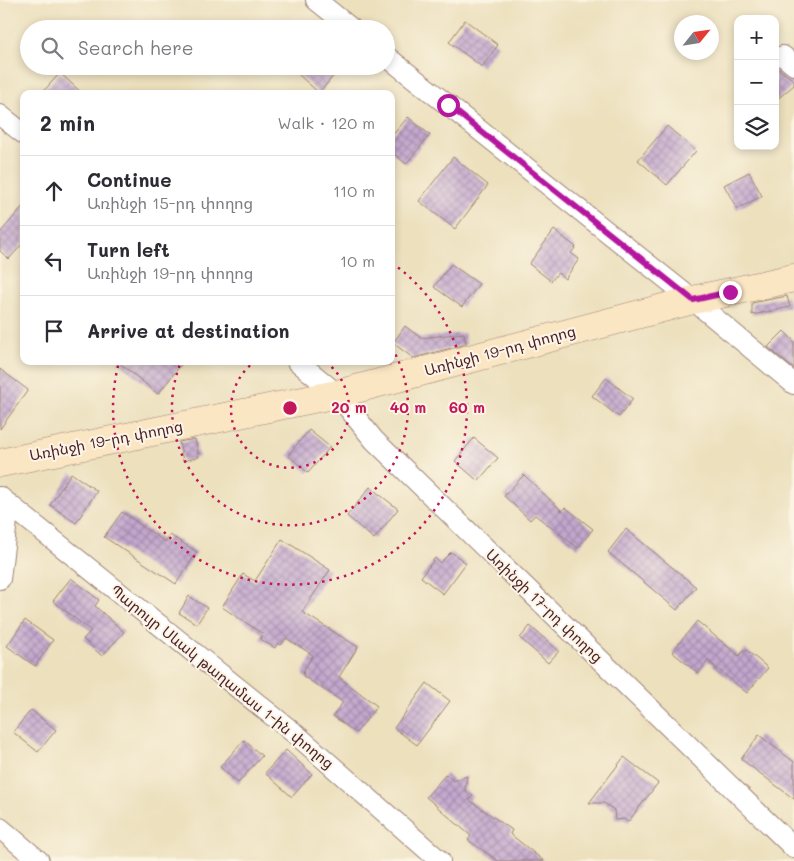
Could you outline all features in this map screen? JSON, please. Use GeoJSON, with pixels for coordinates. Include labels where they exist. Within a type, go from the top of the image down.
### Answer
{"type":"FeatureCollection","features":[{"type":"Feature","properties":{"kind":"street"},"geometry":{"type":"LineString","coordinates":[[316,0],[341,20]]}},
{"type":"Feature","properties":{"kind":"street"},"geometry":{"type":"LineString","coordinates":[[395,63],[693,300],[794,384]]}},
{"type":"Feature","properties":{"kind":"street"},"geometry":{"type":"LineString","coordinates":[[0,115],[20,131]]}},
{"type":"Feature","properties":{"kind":"street","name":"Առինջի 19-րդ փողոց"},"geometry":{"type":"LineString","coordinates":[[0,463],[337,394],[693,300],[794,278]]}},
{"type":"Feature","properties":{"kind":"street","name":"Առինջի 17-րդ փողոց"},"geometry":{"type":"LineString","coordinates":[[302,365],[337,394],[374,440],[794,848]]}},
{"type":"Feature","properties":{"kind":"street"},"geometry":{"type":"LineString","coordinates":[[0,579],[5,501]]}},
{"type":"Feature","properties":{"kind":"street","name":"Պարույր Սևակ թաղամաս 1-ին փողոց"},"geometry":{"type":"LineString","coordinates":[[5,501],[299,737],[440,861]]}},
{"type":"Feature","properties":{"kind":"street"},"geometry":{"type":"LineString","coordinates":[[0,828],[38,861]]}},
{"type":"Feature","properties":{"kind":"building"},"geometry":{"type":"Polygon","coordinates":[[[465,20],[498,45],[482,67],[449,42],[465,20]]]}},
{"type":"Feature","properties":{"kind":"building"},"geometry":{"type":"Polygon","coordinates":[[[779,70],[794,80],[794,85],[779,98],[779,70]]]}},
{"type":"Feature","properties":{"kind":"building"},"geometry":{"type":"Polygon","coordinates":[[[58,75],[62,75],[79,90],[45,90],[58,75]]]}},
{"type":"Feature","properties":{"kind":"building"},"geometry":{"type":"Polygon","coordinates":[[[299,75],[334,75],[322,90],[316,90],[299,75]]]}},
{"type":"Feature","properties":{"kind":"building"},"geometry":{"type":"Polygon","coordinates":[[[408,117],[430,135],[406,164],[395,154],[395,132],[408,117]]]}},
{"type":"Feature","properties":{"kind":"building"},"geometry":{"type":"Polygon","coordinates":[[[667,126],[696,151],[667,185],[638,160],[667,126]]]}},
{"type":"Feature","properties":{"kind":"building"},"geometry":{"type":"Polygon","coordinates":[[[453,157],[488,185],[455,229],[419,201],[453,157]]]}},
{"type":"Feature","properties":{"kind":"building"},"geometry":{"type":"Polygon","coordinates":[[[749,172],[762,196],[737,209],[724,185],[749,172]]]}},
{"type":"Feature","properties":{"kind":"building"},"geometry":{"type":"Polygon","coordinates":[[[20,210],[20,247],[9,259],[0,251],[0,233],[20,210]]]}},
{"type":"Feature","properties":{"kind":"building"},"geometry":{"type":"Polygon","coordinates":[[[554,230],[576,247],[571,253],[579,259],[565,279],[558,273],[551,281],[529,264],[554,230]]]}},
{"type":"Feature","properties":{"kind":"building"},"geometry":{"type":"Polygon","coordinates":[[[451,264],[479,284],[462,307],[434,287],[451,264]]]}},
{"type":"Feature","properties":{"kind":"building"},"geometry":{"type":"Polygon","coordinates":[[[787,296],[790,307],[752,315],[752,303],[787,296]]]}},
{"type":"Feature","properties":{"kind":"building"},"geometry":{"type":"Polygon","coordinates":[[[405,326],[421,338],[464,333],[466,344],[413,358],[395,344],[395,340],[405,326]]]}},
{"type":"Feature","properties":{"kind":"building"},"geometry":{"type":"Polygon","coordinates":[[[784,331],[794,341],[794,369],[768,347],[784,331]]]}},
{"type":"Feature","properties":{"kind":"building"},"geometry":{"type":"Polygon","coordinates":[[[122,365],[181,365],[158,394],[122,365]]]}},
{"type":"Feature","properties":{"kind":"building"},"geometry":{"type":"Polygon","coordinates":[[[0,369],[28,390],[0,429],[0,369]]]}},
{"type":"Feature","properties":{"kind":"building"},"geometry":{"type":"Polygon","coordinates":[[[606,378],[633,399],[619,417],[592,396],[606,378]]]}},
{"type":"Feature","properties":{"kind":"building"},"geometry":{"type":"Polygon","coordinates":[[[309,430],[330,447],[308,473],[288,455],[309,430]]]}},
{"type":"Feature","properties":{"kind":"building"},"geometry":{"type":"Polygon","coordinates":[[[474,438],[498,458],[478,481],[455,461],[474,438]]]}},
{"type":"Feature","properties":{"kind":"building"},"geometry":{"type":"Polygon","coordinates":[[[195,439],[199,457],[183,461],[179,442],[195,439]]]}},
{"type":"Feature","properties":{"kind":"building"},"geometry":{"type":"Polygon","coordinates":[[[71,473],[97,491],[76,523],[50,505],[71,473]]]}},
{"type":"Feature","properties":{"kind":"building"},"geometry":{"type":"Polygon","coordinates":[[[524,475],[562,511],[565,507],[593,529],[578,548],[535,515],[530,520],[504,496],[524,475]]]}},
{"type":"Feature","properties":{"kind":"building"},"geometry":{"type":"Polygon","coordinates":[[[370,487],[398,509],[374,539],[347,516],[370,487]]]}},
{"type":"Feature","properties":{"kind":"building"},"geometry":{"type":"Polygon","coordinates":[[[122,512],[165,542],[170,535],[197,552],[176,584],[104,537],[122,512]]]}},
{"type":"Feature","properties":{"kind":"building"},"geometry":{"type":"Polygon","coordinates":[[[626,529],[696,587],[677,610],[608,552],[626,529]]]}},
{"type":"Feature","properties":{"kind":"building"},"geometry":{"type":"Polygon","coordinates":[[[282,539],[330,570],[302,612],[358,647],[339,677],[377,706],[356,733],[333,716],[343,702],[303,676],[304,670],[313,655],[286,638],[281,645],[278,643],[275,648],[260,639],[263,634],[222,607],[243,574],[255,581],[282,539]]]}},
{"type":"Feature","properties":{"kind":"building"},"geometry":{"type":"Polygon","coordinates":[[[451,552],[466,563],[443,594],[421,577],[435,558],[440,563],[451,552]]]}},
{"type":"Feature","properties":{"kind":"building"},"geometry":{"type":"Polygon","coordinates":[[[71,578],[99,600],[95,606],[124,632],[102,656],[83,639],[91,631],[53,601],[71,578]]]}},
{"type":"Feature","properties":{"kind":"building"},"geometry":{"type":"Polygon","coordinates":[[[189,596],[207,608],[197,624],[179,613],[189,596]]]}},
{"type":"Feature","properties":{"kind":"building"},"geometry":{"type":"Polygon","coordinates":[[[25,620],[53,640],[35,666],[7,646],[25,620]]]}},
{"type":"Feature","properties":{"kind":"building"},"geometry":{"type":"Polygon","coordinates":[[[697,621],[739,656],[745,649],[768,668],[747,693],[708,661],[698,673],[672,652],[697,621]]]}},
{"type":"Feature","properties":{"kind":"building"},"geometry":{"type":"Polygon","coordinates":[[[530,626],[559,651],[548,663],[520,638],[530,626]]]}},
{"type":"Feature","properties":{"kind":"building"},"geometry":{"type":"Polygon","coordinates":[[[427,683],[450,701],[417,745],[394,728],[427,683]]]}},
{"type":"Feature","properties":{"kind":"building"},"geometry":{"type":"Polygon","coordinates":[[[31,710],[56,730],[38,752],[13,732],[31,710]]]}},
{"type":"Feature","properties":{"kind":"building"},"geometry":{"type":"Polygon","coordinates":[[[759,735],[794,762],[794,799],[741,759],[759,735]]]}},
{"type":"Feature","properties":{"kind":"building"},"geometry":{"type":"Polygon","coordinates":[[[244,740],[262,756],[238,783],[220,767],[244,740]]]}},
{"type":"Feature","properties":{"kind":"building"},"geometry":{"type":"Polygon","coordinates":[[[286,750],[312,774],[292,797],[265,773],[286,750]]]}},
{"type":"Feature","properties":{"kind":"building"},"geometry":{"type":"Polygon","coordinates":[[[624,757],[658,783],[628,822],[624,819],[615,820],[614,810],[604,803],[589,803],[624,757]]]}},
{"type":"Feature","properties":{"kind":"building"},"geometry":{"type":"Polygon","coordinates":[[[446,774],[453,781],[467,776],[465,790],[473,796],[469,800],[512,830],[510,834],[544,861],[498,861],[468,840],[471,836],[426,797],[446,774]]]}},
{"type":"Feature","properties":{"kind":"route"},"geometry":{"type":"LineString","coordinates":[[448,105],[693,300],[730,292]]}}]}
